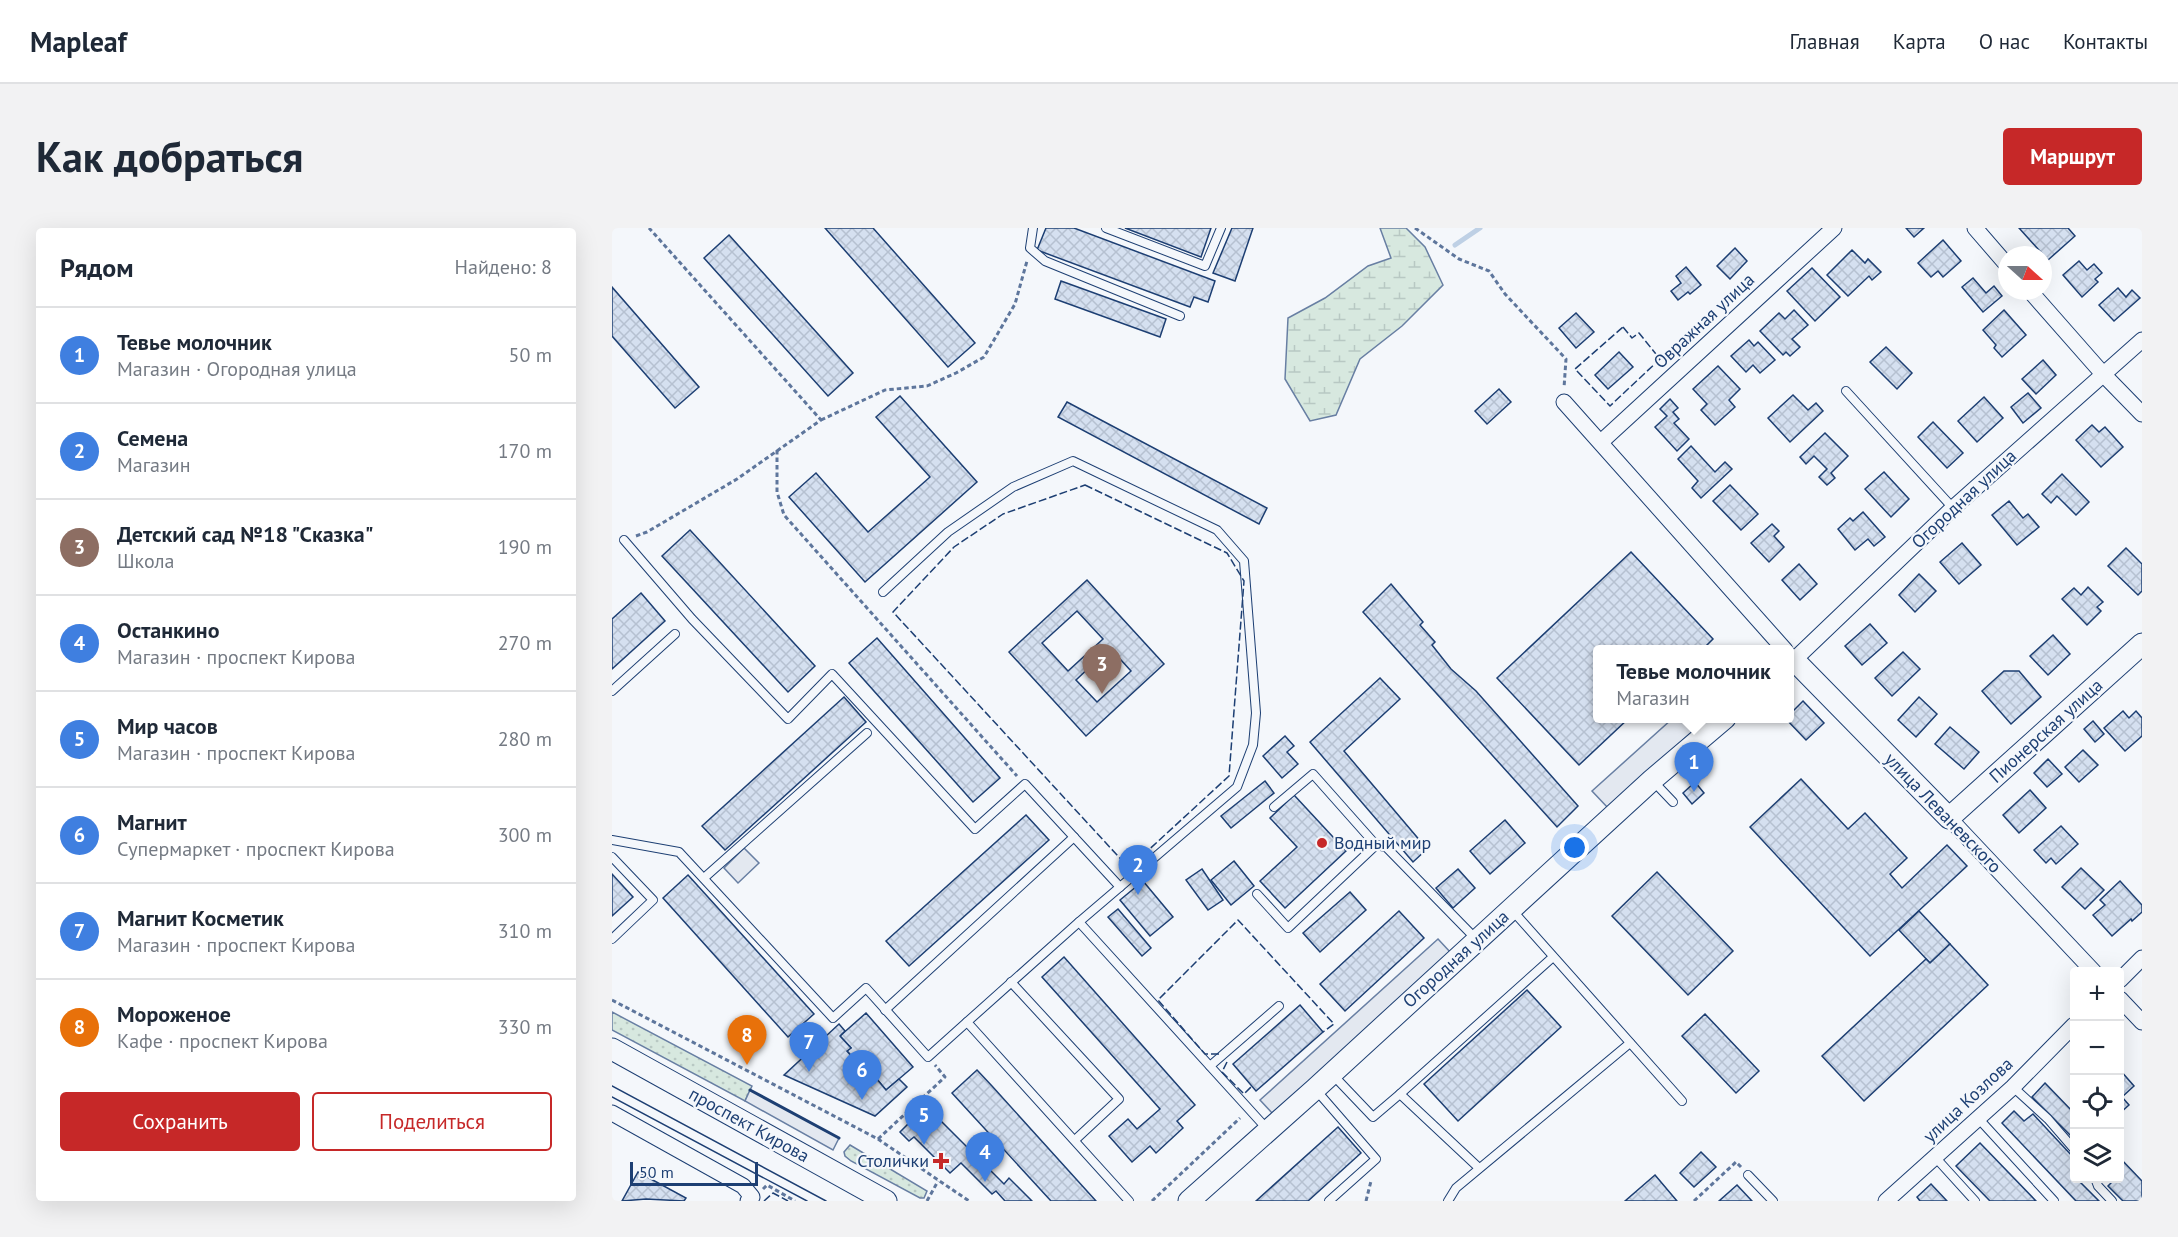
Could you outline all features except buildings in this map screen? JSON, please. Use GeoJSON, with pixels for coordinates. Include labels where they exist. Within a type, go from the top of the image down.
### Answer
{"type":"FeatureCollection","features":[{"type":"Feature","properties":{"kind":"street","name":"Овражная улица"},"geometry":{"type":"LineString","coordinates":[[1601,442],[1834,228]]}},
{"type":"Feature","properties":{"kind":"street"},"geometry":{"type":"LineString","coordinates":[[1975,228],[1998,255]]}},
{"type":"Feature","properties":{"kind":"street"},"geometry":{"type":"LineString","coordinates":[[2038,300],[2103,374],[2142,414]]}},
{"type":"Feature","properties":{"kind":"street","name":"Огородная улица"},"geometry":{"type":"LineString","coordinates":[[1794,653],[1953,507],[2142,340]]}},
{"type":"Feature","properties":{"kind":"street","name":"улица Леваневского"},"geometry":{"type":"LineString","coordinates":[[1564,402],[1779,645]]}},
{"type":"Feature","properties":{"kind":"street","name":"Пионерская улица"},"geometry":{"type":"LineString","coordinates":[[1949,818],[2142,644]]}},
{"type":"Feature","properties":{"kind":"street","name":"улица Леваневского"},"geometry":{"type":"LineString","coordinates":[[1794,661],[1949,818],[2089,967]]}},
{"type":"Feature","properties":{"kind":"street","name":"Огородная улица"},"geometry":{"type":"LineString","coordinates":[[1189,1201],[1332,1074],[1652,780],[1719,723]]}},
{"type":"Feature","properties":{"kind":"street"},"geometry":{"type":"LineString","coordinates":[[2124,976],[2142,958]]}},
{"type":"Feature","properties":{"kind":"street"},"geometry":{"type":"LineString","coordinates":[[2124,1003],[2142,1022]]}},
{"type":"Feature","properties":{"kind":"street","name":"улица Козлова"},"geometry":{"type":"LineString","coordinates":[[1886,1201],[2013,1086],[2070,1029]]}},
{"type":"Feature","properties":{"kind":"street","name":"проспект Кирова"},"geometry":{"type":"LineString","coordinates":[[612,1049],[886,1201]]}},
{"type":"Feature","properties":{"kind":"street"},"geometry":{"type":"LineString","coordinates":[[612,1113],[743,1186],[754,1200]]}},
{"type":"Feature","properties":{"kind":"lane"},"geometry":{"type":"LineString","coordinates":[[1033,228],[1030,248],[1046,261],[1180,316]]}},
{"type":"Feature","properties":{"kind":"lane"},"geometry":{"type":"LineString","coordinates":[[1106,228],[1206,266],[1221,228]]}},
{"type":"Feature","properties":{"kind":"lane"},"geometry":{"type":"LineString","coordinates":[[1846,391],[1953,507]]}},
{"type":"Feature","properties":{"kind":"lane"},"geometry":{"type":"LineString","coordinates":[[612,840],[679,852],[833,1018],[866,988],[928,1057],[1079,922],[1237,787],[1253,745],[1256,713],[1244,561],[1216,530],[1073,461],[1013,488],[948,532],[883,592]]}},
{"type":"Feature","properties":{"kind":"lane"},"geometry":{"type":"LineString","coordinates":[[624,540],[692,619],[788,720],[832,674],[975,830],[1025,784],[1120,887]]}},
{"type":"Feature","properties":{"kind":"lane"},"geometry":{"type":"LineString","coordinates":[[612,691],[675,634]]}},
{"type":"Feature","properties":{"kind":"lane"},"geometry":{"type":"LineString","coordinates":[[704,878],[867,733]]}},
{"type":"Feature","properties":{"kind":"lane"},"geometry":{"type":"LineString","coordinates":[[1274,807],[1312,774],[1376,845],[1386,847],[1477,940]]}},
{"type":"Feature","properties":{"kind":"lane"},"geometry":{"type":"LineString","coordinates":[[1652,780],[1673,802]]}},
{"type":"Feature","properties":{"kind":"lane"},"geometry":{"type":"LineString","coordinates":[[885,1010],[1074,837]]}},
{"type":"Feature","properties":{"kind":"lane"},"geometry":{"type":"LineString","coordinates":[[1257,894],[1288,928],[1376,845]]}},
{"type":"Feature","properties":{"kind":"lane"},"geometry":{"type":"LineString","coordinates":[[612,857],[653,900],[612,939]]}},
{"type":"Feature","properties":{"kind":"lane"},"geometry":{"type":"LineString","coordinates":[[1511,909],[1682,1101]]}},
{"type":"Feature","properties":{"kind":"lane"},"geometry":{"type":"LineString","coordinates":[[1079,922],[1269,1130]]}},
{"type":"Feature","properties":{"kind":"lane"},"geometry":{"type":"LineString","coordinates":[[1332,1074],[1372,1117],[1553,957]]}},
{"type":"Feature","properties":{"kind":"lane"},"geometry":{"type":"LineString","coordinates":[[1011,982],[1119,1099],[1075,1140]]}},
{"type":"Feature","properties":{"kind":"lane"},"geometry":{"type":"LineString","coordinates":[[1210,1066],[1279,1006]]}},
{"type":"Feature","properties":{"kind":"lane"},"geometry":{"type":"LineString","coordinates":[[966,1022],[1129,1201]]}},
{"type":"Feature","properties":{"kind":"lane"},"geometry":{"type":"LineString","coordinates":[[1448,1201],[1456,1188],[1479,1168],[1630,1043]]}},
{"type":"Feature","properties":{"kind":"lane"},"geometry":{"type":"LineString","coordinates":[[2013,1086],[2070,1145]]}},
{"type":"Feature","properties":{"kind":"lane"},"geometry":{"type":"LineString","coordinates":[[1315,1089],[1376,1159],[1329,1201]]}},
{"type":"Feature","properties":{"kind":"lane"},"geometry":{"type":"LineString","coordinates":[[1400,1094],[1479,1168]]}},
{"type":"Feature","properties":{"kind":"lane"},"geometry":{"type":"LineString","coordinates":[[1978,1118],[2054,1201]]}},
{"type":"Feature","properties":{"kind":"lane"},"geometry":{"type":"LineString","coordinates":[[1935,1157],[1975,1201]]}},
{"type":"Feature","properties":{"kind":"lane"},"geometry":{"type":"LineString","coordinates":[[1748,1175],[1773,1201]]}},
{"type":"Feature","properties":{"kind":"lane"},"geometry":{"type":"LineString","coordinates":[[2097,1183],[2112,1201]]}},
{"type":"Feature","properties":{"kind":"path"},"geometry":{"type":"LineString","coordinates":[[649,228],[820,420]]}},
{"type":"Feature","properties":{"kind":"path"},"geometry":{"type":"LineString","coordinates":[[1415,228],[1459,259],[1489,271],[1505,294],[1566,359],[1564,402]]}},
{"type":"Feature","properties":{"kind":"path"},"geometry":{"type":"LineString","coordinates":[[624,540],[647,532],[737,479],[820,420],[885,390],[927,386],[957,373],[984,357],[1015,304],[1030,248]]}},
{"type":"Feature","properties":{"kind":"path"},"geometry":{"type":"LineString","coordinates":[[777,450],[777,492],[784,515],[1025,784]]}},
{"type":"Feature","properties":{"kind":"path"},"geometry":{"type":"LineString","coordinates":[[612,1000],[878,1140],[969,1201]]}},
{"type":"Feature","properties":{"kind":"path"},"geometry":{"type":"LineString","coordinates":[[878,1140],[945,1077],[928,1057]]}},
{"type":"Feature","properties":{"kind":"path"},"geometry":{"type":"LineString","coordinates":[[1152,1201],[1250,1109]]}},
{"type":"Feature","properties":{"kind":"path"},"geometry":{"type":"LineString","coordinates":[[1694,1201],[1737,1162],[1748,1175]]}},
{"type":"Feature","properties":{"kind":"path"},"geometry":{"type":"LineString","coordinates":[[927,1201],[938,1180]]}},
{"type":"Feature","properties":{"kind":"path"},"geometry":{"type":"LineString","coordinates":[[754,1200],[767,1185],[795,1201]]}},
{"type":"Feature","properties":{"kind":"green space"},"geometry":{"type":"Polygon","coordinates":[[[1380,228],[1406,228],[1425,247],[1443,285],[1402,326],[1360,359],[1336,415],[1310,421],[1285,379],[1288,318],[1325,298],[1368,266],[1391,258],[1380,228]]]}},
{"type":"Feature","properties":{"kind":"green space"},"geometry":{"type":"Polygon","coordinates":[[[612,1012],[752,1086],[745,1101],[612,1030],[612,1012]]]}},
{"type":"Feature","properties":{"kind":"green space"},"geometry":{"type":"Polygon","coordinates":[[[850,1145],[927,1191],[924,1198],[920,1198],[851,1161],[844,1152],[850,1145]]]}},
{"type":"Feature","properties":{"kind":"shaded area"},"geometry":{"type":"Polygon","coordinates":[[[1668,723],[1702,723],[1608,808],[1592,791],[1668,723]]]}},
{"type":"Feature","properties":{"kind":"shaded area"},"geometry":{"type":"Polygon","coordinates":[[[744,848],[759,863],[738,883],[724,868],[744,848]]]}},
{"type":"Feature","properties":{"kind":"shaded area"},"geometry":{"type":"Polygon","coordinates":[[[1438,939],[1451,953],[1273,1114],[1260,1100],[1438,939]]]}},
{"type":"Feature","properties":{"kind":"shaded area"},"geometry":{"type":"Polygon","coordinates":[[[750,1090],[839,1138],[833,1150],[745,1101],[750,1090]]]}},
{"type":"Feature","properties":{"kind":"waterway"},"geometry":{"type":"LineString","coordinates":[[1455,245],[1480,228]]}},
{"type":"Feature","properties":{"kind":"tram line"},"geometry":{"type":"LineString","coordinates":[[612,1086],[826,1201]]}},
{"type":"Feature","properties":{"kind":"tram line"},"geometry":{"type":"LineString","coordinates":[[612,1097],[807,1201]]}},
{"type":"Feature","properties":{"kind":"fence"},"geometry":{"type":"LineString","coordinates":[[1623,327],[1632,338],[1639,333],[1660,359],[1610,406],[1575,369],[1623,327]]}},
{"type":"Feature","properties":{"kind":"fence"},"geometry":{"type":"LineString","coordinates":[[1085,485],[1227,553],[1244,581],[1229,776],[1129,868],[893,612],[954,547],[1003,514],[1085,485]]}},
{"type":"Feature","properties":{"kind":"fence"},"geometry":{"type":"LineString","coordinates":[[1219,1054],[1205,1054],[1158,1000],[1238,920],[1334,1024],[1323,1032]]}},
{"type":"Feature","properties":{"kind":"fence"},"geometry":{"type":"LineString","coordinates":[[1227,1062],[1222,1072],[1244,1094],[1252,1086]]}},
{"type":"Feature","properties":{"kind":"fence"},"geometry":{"type":"LineString","coordinates":[[764,1201],[773,1193],[788,1201]]}},
{"type":"Feature","properties":{"kind":"wall"},"geometry":{"type":"LineString","coordinates":[[750,1090],[839,1138]]}},
{"type":"Feature","properties":{"kind":"place","name":"Детский сад №18 \"Сказка\""},"geometry":{"type":"Point","coordinates":[1102,694]}},
{"type":"Feature","properties":{"kind":"place","name":"Тевье молочник"},"geometry":{"type":"Point","coordinates":[1694,792]}},
{"type":"Feature","properties":{"kind":"place","name":"Водный мир"},"geometry":{"type":"Point","coordinates":[1322,843]}},
{"type":"Feature","properties":{"kind":"place","name":"Семена"},"geometry":{"type":"Point","coordinates":[1138,895]}},
{"type":"Feature","properties":{"kind":"place","name":"Мороженое"},"geometry":{"type":"Point","coordinates":[747,1065]}},
{"type":"Feature","properties":{"kind":"place","name":"Магнит Косметик"},"geometry":{"type":"Point","coordinates":[809,1072]}},
{"type":"Feature","properties":{"kind":"place","name":"Магнит"},"geometry":{"type":"Point","coordinates":[862,1100]}},
{"type":"Feature","properties":{"kind":"place","name":"Мир часов"},"geometry":{"type":"Point","coordinates":[924,1145]}},
{"type":"Feature","properties":{"kind":"place","name":"Столички"},"geometry":{"type":"Point","coordinates":[941,1161]}},
{"type":"Feature","properties":{"kind":"place","name":"Останкино"},"geometry":{"type":"Point","coordinates":[985,1182]}}]}
